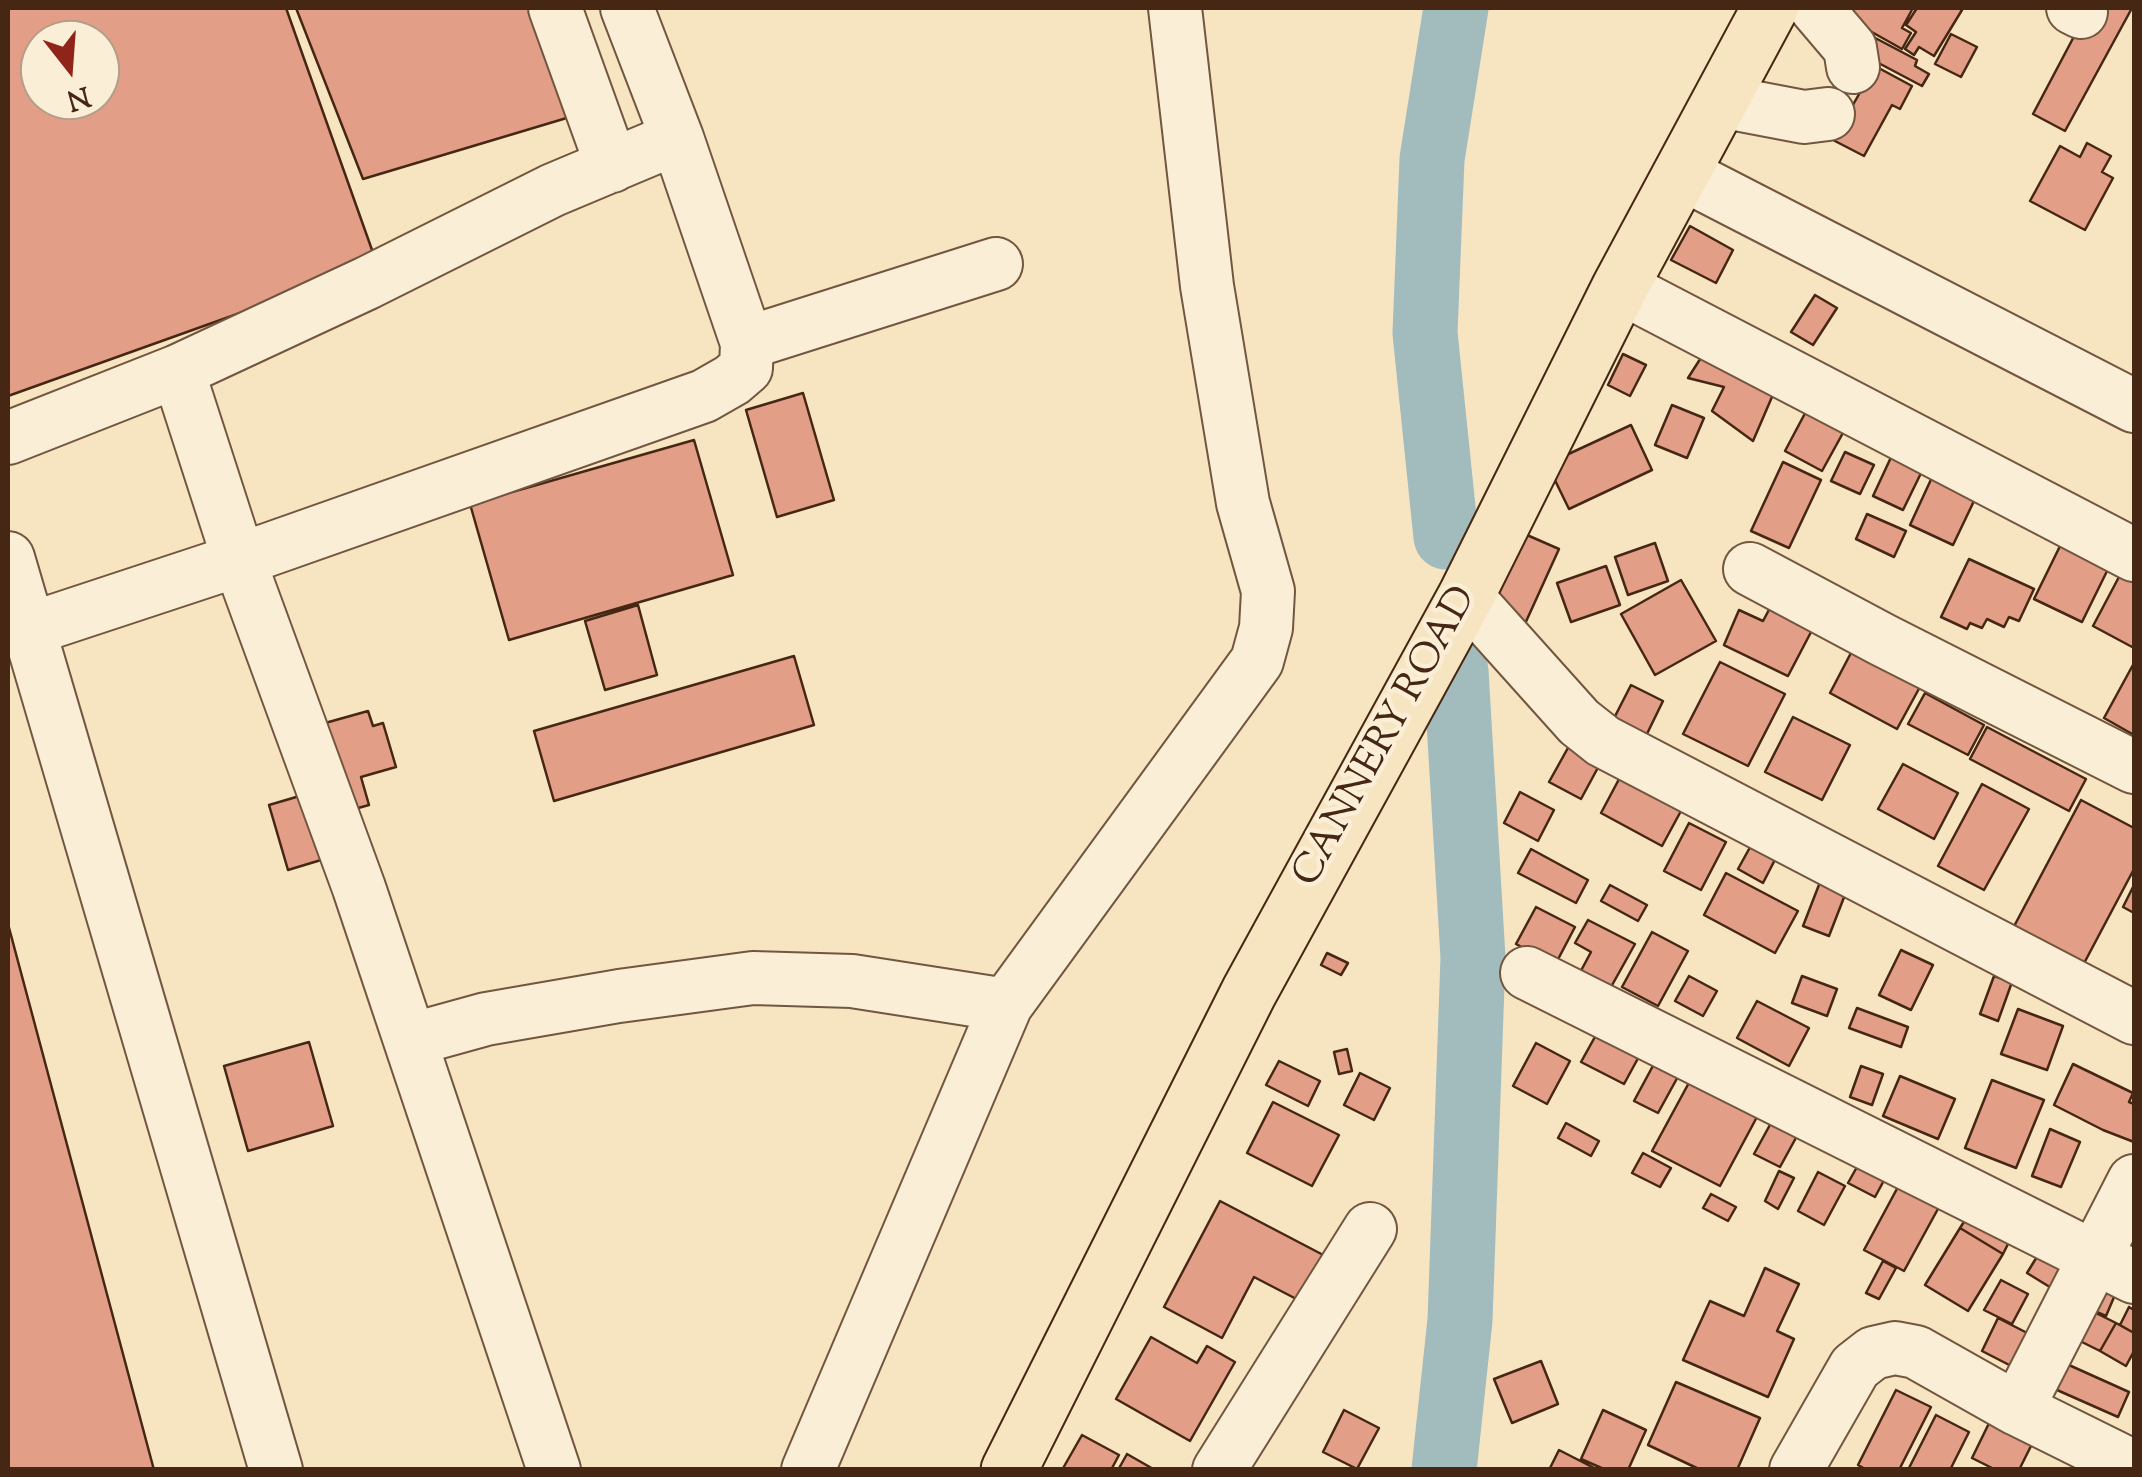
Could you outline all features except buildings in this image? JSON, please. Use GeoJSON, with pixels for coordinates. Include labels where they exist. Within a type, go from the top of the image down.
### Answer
{"type":"FeatureCollection","features":[{"type":"Feature","properties":{"kind":"main road","name":"CANNERY ROAD"},"geometry":{"type":"LineString","coordinates":[[1009,1470],[1249,992],[1466,596],[1620,287],[1770,8]]}},
{"type":"Feature","properties":{"kind":"street"},"geometry":{"type":"LineString","coordinates":[[555,8],[612,166]]}},
{"type":"Feature","properties":{"kind":"street"},"geometry":{"type":"LineString","coordinates":[[30,629],[239,560],[704,396],[746,368],[747,343],[628,8]]}},
{"type":"Feature","properties":{"kind":"street"},"geometry":{"type":"LineString","coordinates":[[808,1470],[1006,1004],[1257,662],[1266,628],[1268,591],[1243,503],[1207,286],[1175,8]]}},
{"type":"Feature","properties":{"kind":"street"},"geometry":{"type":"LineString","coordinates":[[1816,8],[1850,48],[1853,67]]}},
{"type":"Feature","properties":{"kind":"street"},"geometry":{"type":"LineString","coordinates":[[1720,101],[1804,117],[1828,114]]}},
{"type":"Feature","properties":{"kind":"street"},"geometry":{"type":"LineString","coordinates":[[8,438],[178,371],[553,190],[677,138]]}},
{"type":"Feature","properties":{"kind":"street"},"geometry":{"type":"LineString","coordinates":[[1680,173],[2134,406]]}},
{"type":"Feature","properties":{"kind":"street"},"geometry":{"type":"LineString","coordinates":[[747,343],[996,264]]}},
{"type":"Feature","properties":{"kind":"street"},"geometry":{"type":"LineString","coordinates":[[1620,287],[2134,554]]}},
{"type":"Feature","properties":{"kind":"street"},"geometry":{"type":"LineString","coordinates":[[178,371],[239,560],[359,888],[554,1470]]}},
{"type":"Feature","properties":{"kind":"street"},"geometry":{"type":"LineString","coordinates":[[8,558],[276,1470]]}},
{"type":"Feature","properties":{"kind":"street"},"geometry":{"type":"LineString","coordinates":[[1750,568],[1883,640],[2134,766]]}},
{"type":"Feature","properties":{"kind":"street"},"geometry":{"type":"LineString","coordinates":[[1466,596],[1579,722],[1603,741],[2134,1018]]}},
{"type":"Feature","properties":{"kind":"street"},"geometry":{"type":"LineString","coordinates":[[1527,973],[2114,1267]]}},
{"type":"Feature","properties":{"kind":"street"},"geometry":{"type":"LineString","coordinates":[[410,1040],[486,1019],[753,978],[852,981],[1006,1004]]}},
{"type":"Feature","properties":{"kind":"street"},"geometry":{"type":"LineString","coordinates":[[2017,1409],[2114,1267],[2134,1181]]}},
{"type":"Feature","properties":{"kind":"street"},"geometry":{"type":"LineString","coordinates":[[1219,1470],[1370,1229]]}},
{"type":"Feature","properties":{"kind":"street"},"geometry":{"type":"LineString","coordinates":[[1796,1470],[1855,1367],[1874,1353],[1896,1348],[1916,1352],[2017,1409],[2134,1466]]}},
{"type":"Feature","properties":{"kind":"waterway"},"geometry":{"type":"LineString","coordinates":[[1446,537],[1425,333],[1432,159],[1456,8]]}},
{"type":"Feature","properties":{"kind":"waterway"},"geometry":{"type":"LineString","coordinates":[[1444,1470],[1460,1320],[1473,958],[1456,671]]}}]}
